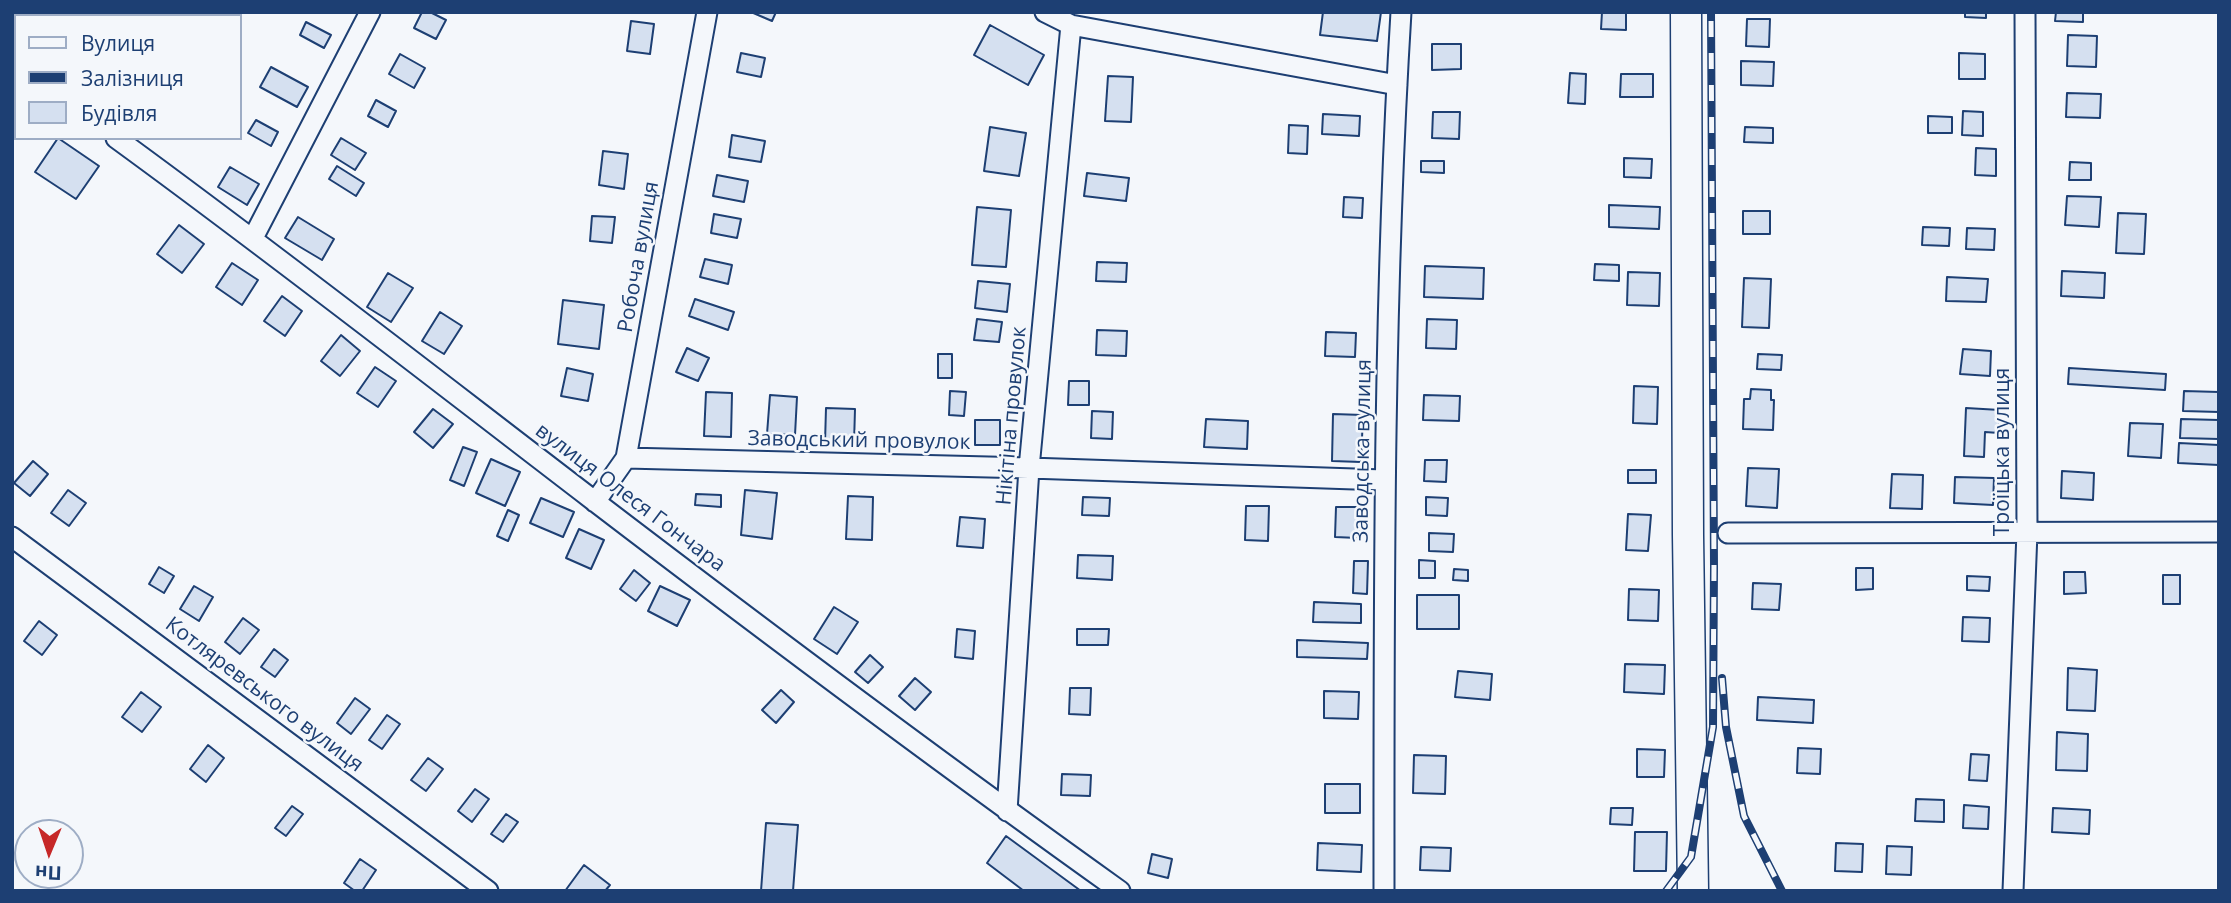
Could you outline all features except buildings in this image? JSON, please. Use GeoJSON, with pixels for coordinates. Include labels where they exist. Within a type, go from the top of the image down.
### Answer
{"type":"FeatureCollection","features":[{"type":"Feature","properties":{"kind":"main road"},"geometry":{"type":"LineString","coordinates":[[1686,12],[1688,535],[1693,891]]}},
{"type":"Feature","properties":{"kind":"street"},"geometry":{"type":"LineString","coordinates":[[253,237],[370,12]]}},
{"type":"Feature","properties":{"kind":"street","name":"Робоча вулиця"},"geometry":{"type":"LineString","coordinates":[[595,502],[626,458],[707,12]]}},
{"type":"Feature","properties":{"kind":"street"},"geometry":{"type":"LineString","coordinates":[[1045,12],[1071,25],[1397,85]]}},
{"type":"Feature","properties":{"kind":"street","name":"Заводська вулиця"},"geometry":{"type":"LineString","coordinates":[[1384,891],[1384,480],[1401,12]]}},
{"type":"Feature","properties":{"kind":"street","name":"Троїцька вулиця"},"geometry":{"type":"LineString","coordinates":[[2013,891],[2027,532],[2025,12]]}},
{"type":"Feature","properties":{"kind":"street","name":"Нікітіна провулок"},"geometry":{"type":"LineString","coordinates":[[1007,811],[1029,468],[1071,25]]}},
{"type":"Feature","properties":{"kind":"street","name":"вулиця Олеся Гончара"},"geometry":{"type":"LineString","coordinates":[[119,140],[253,237],[595,502],[1007,811],[1120,891]]}},
{"type":"Feature","properties":{"kind":"street","name":"Заводський провулок"},"geometry":{"type":"LineString","coordinates":[[626,458],[1384,480]]}},
{"type":"Feature","properties":{"kind":"street"},"geometry":{"type":"LineString","coordinates":[[1728,533],[2219,532]]}},
{"type":"Feature","properties":{"kind":"street","name":"Котляревського вулиця"},"geometry":{"type":"LineString","coordinates":[[12,537],[488,891]]}},
{"type":"Feature","properties":{"kind":"railway"},"geometry":{"type":"LineString","coordinates":[[1666,891],[1691,857],[1713,727],[1711,12]]}},
{"type":"Feature","properties":{"kind":"railway"},"geometry":{"type":"LineString","coordinates":[[1722,678],[1726,727],[1744,816],[1782,891]]}}]}
